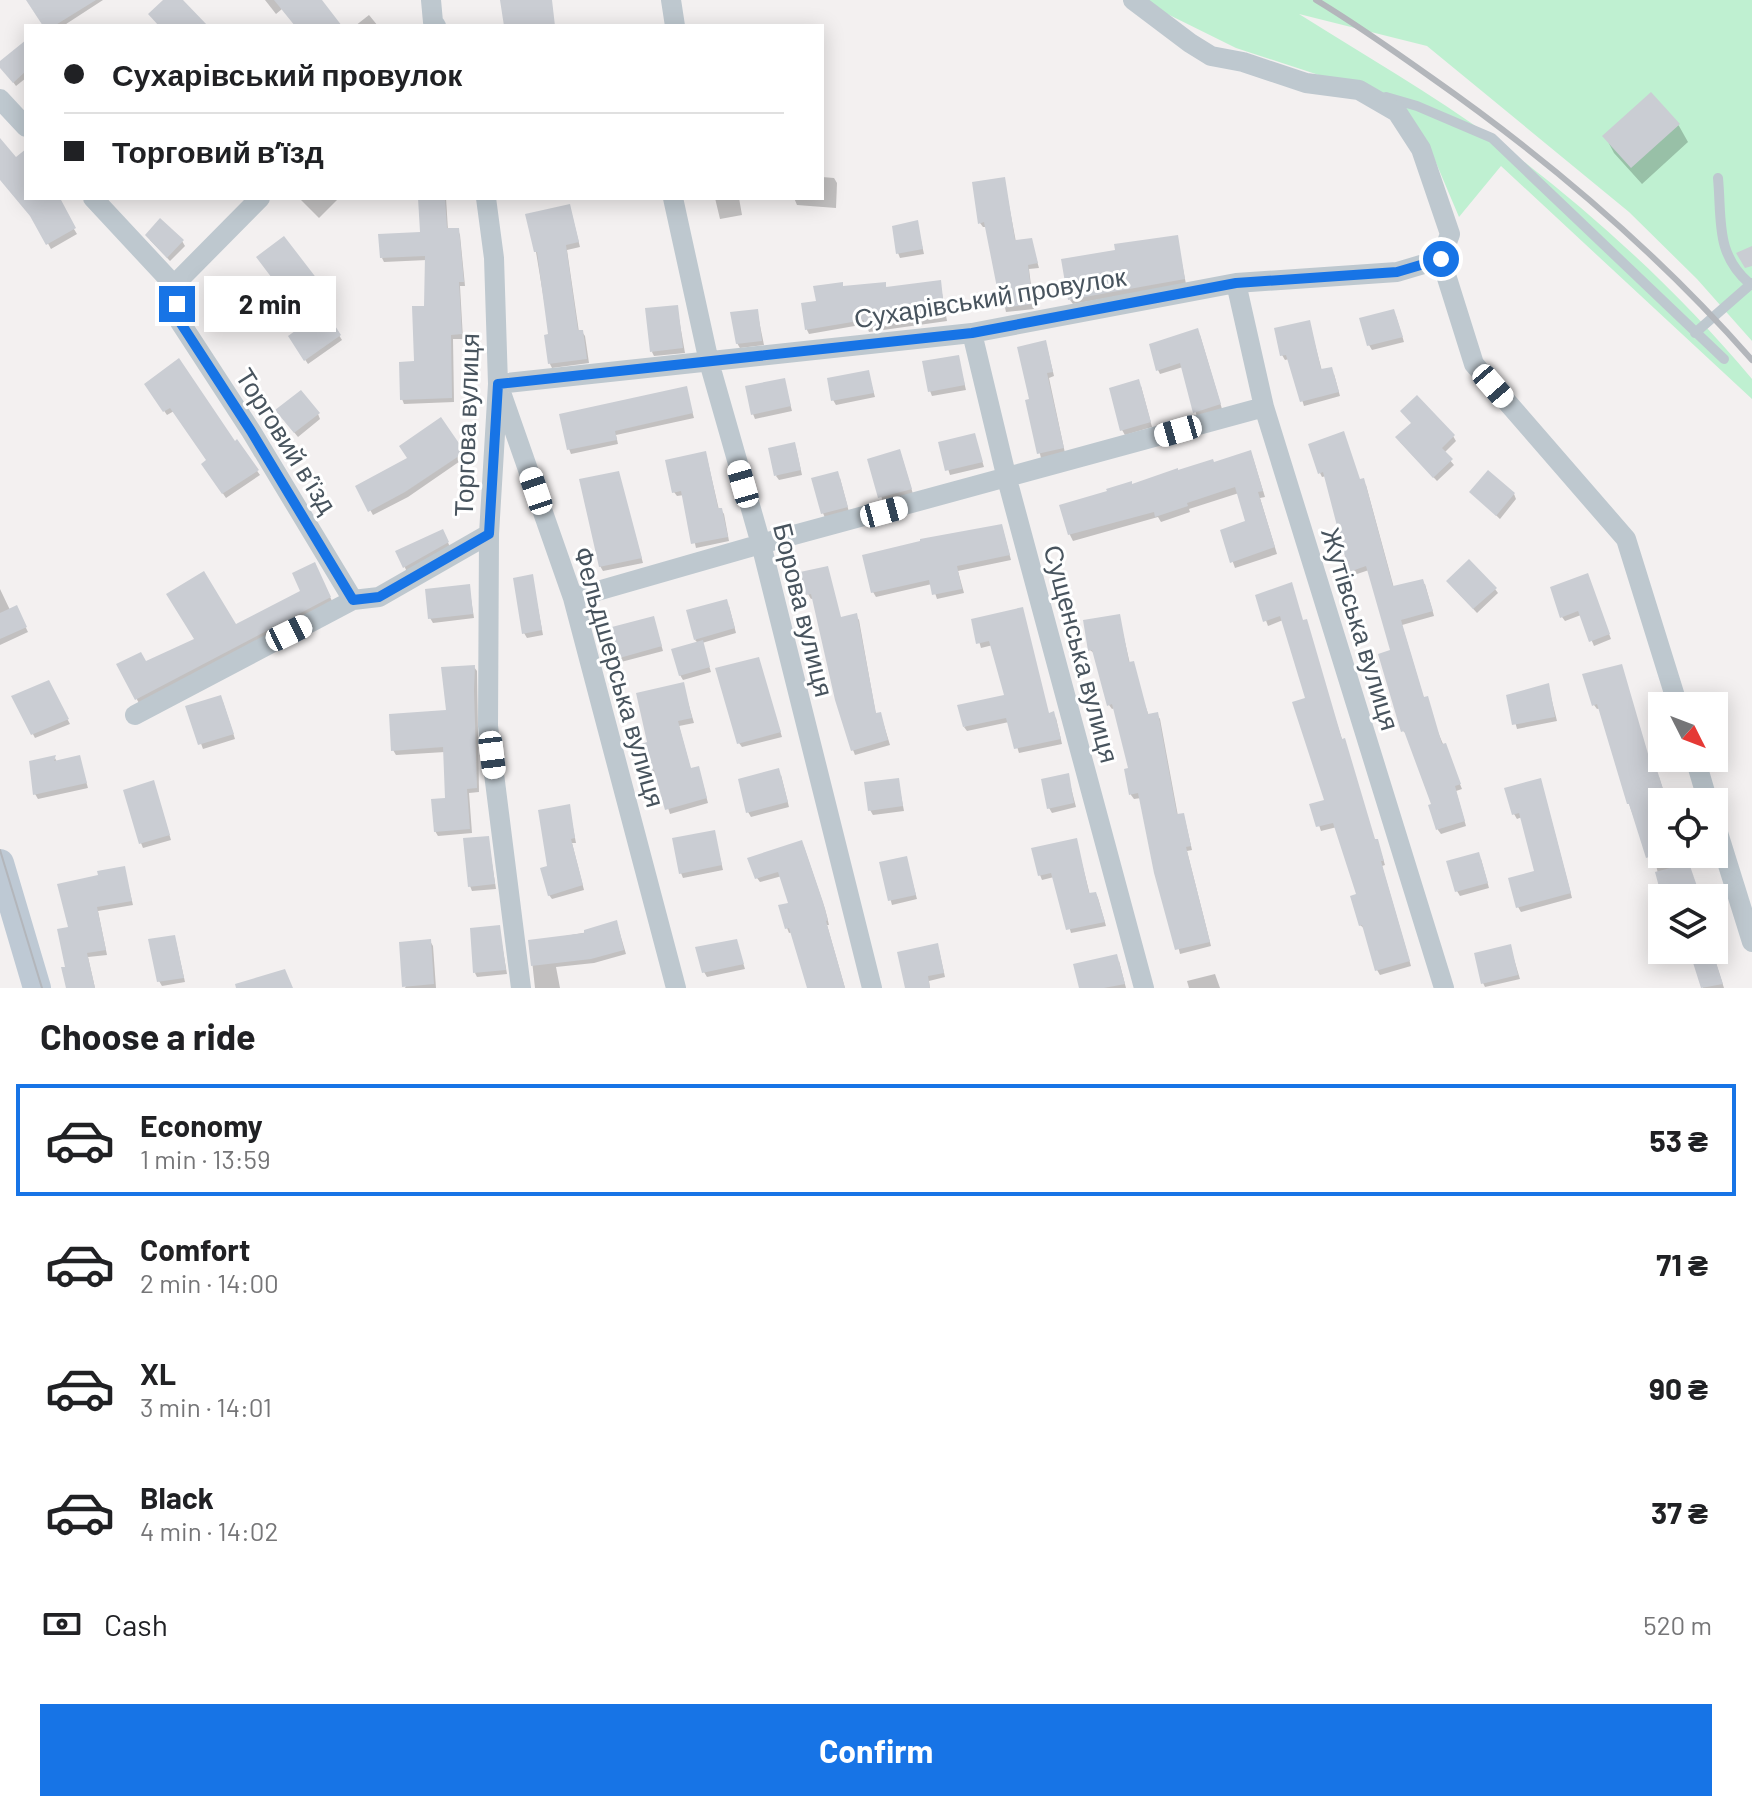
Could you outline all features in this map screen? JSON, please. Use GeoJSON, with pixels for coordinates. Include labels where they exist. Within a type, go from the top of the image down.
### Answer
{"type":"FeatureCollection","features":[{"type":"Feature","properties":{"kind":"street"},"geometry":{"type":"LineString","coordinates":[[431,0],[433,24]]}},
{"type":"Feature","properties":{"kind":"street"},"geometry":{"type":"LineString","coordinates":[[671,0],[675,24]]}},
{"type":"Feature","properties":{"kind":"street"},"geometry":{"type":"LineString","coordinates":[[1133,0],[1211,56],[1243,62],[1306,83],[1359,90],[1397,112],[1421,149],[1450,234],[1441,259],[1474,364],[1626,539],[1674,692]]}},
{"type":"Feature","properties":{"kind":"street"},"geometry":{"type":"LineString","coordinates":[[0,99],[24,125]]}},
{"type":"Feature","properties":{"kind":"street"},"geometry":{"type":"LineString","coordinates":[[95,200],[174,285],[258,200]]}},
{"type":"Feature","properties":{"kind":"street","name":"Торгова вулиця"},"geometry":{"type":"LineString","coordinates":[[486,200],[494,258],[498,384],[489,534],[488,726],[521,988]]}},
{"type":"Feature","properties":{"kind":"street","name":"Борова вулиця"},"geometry":{"type":"LineString","coordinates":[[673,200],[709,362],[761,544],[872,988]]}},
{"type":"Feature","properties":{"kind":"street","name":"Сухарівський провулок"},"geometry":{"type":"LineString","coordinates":[[498,384],[972,333],[1236,283],[1397,272],[1441,259]]}},
{"type":"Feature","properties":{"kind":"street","name":"Жутівська вулиця"},"geometry":{"type":"LineString","coordinates":[[1236,283],[1264,407],[1444,988]]}},
{"type":"Feature","properties":{"kind":"street","name":"Торговий в’їзд"},"geometry":{"type":"LineString","coordinates":[[174,285],[180,322],[251,431],[353,600]]}},
{"type":"Feature","properties":{"kind":"street","name":"Сущенська вулиця"},"geometry":{"type":"LineString","coordinates":[[972,333],[1007,479],[1144,988]]}},
{"type":"Feature","properties":{"kind":"street","name":"Фельдшерська вулиця"},"geometry":{"type":"LineString","coordinates":[[498,384],[573,598],[676,988]]}},
{"type":"Feature","properties":{"kind":"street"},"geometry":{"type":"LineString","coordinates":[[573,598],[1264,407]]}},
{"type":"Feature","properties":{"kind":"street"},"geometry":{"type":"LineString","coordinates":[[135,715],[353,600],[379,597],[489,534]]}},
{"type":"Feature","properties":{"kind":"street"},"geometry":{"type":"LineString","coordinates":[[0,863],[37,988]]}},
{"type":"Feature","properties":{"kind":"street"},"geometry":{"type":"LineString","coordinates":[[1728,865],[1752,942]]}},
{"type":"Feature","properties":{"kind":"lane"},"geometry":{"type":"LineString","coordinates":[[1359,90],[1417,106],[1492,138],[1724,359]]}},
{"type":"Feature","properties":{"kind":"lane"},"geometry":{"type":"LineString","coordinates":[[1695,333],[1751,283],[1735,271],[1724,252],[1718,178]]}},
{"type":"Feature","properties":{"kind":"green space"},"geometry":{"type":"Polygon","coordinates":[[[1139,0],[1752,0],[1752,341],[1697,279],[1629,212],[1427,46],[1299,14],[1470,122],[1597,222],[1693,313],[1752,379],[1752,399],[1501,166],[1459,217],[1426,139],[1386,97],[1236,48],[1139,0]]]}},
{"type":"Feature","properties":{"kind":"building"},"geometry":{"type":"Polygon","coordinates":[[[26,0],[96,0],[57,24],[42,24],[26,0]]]}},
{"type":"Feature","properties":{"kind":"building"},"geometry":{"type":"Polygon","coordinates":[[[163,0],[183,0],[206,24],[157,24],[148,14],[163,0]]]}},
{"type":"Feature","properties":{"kind":"building"},"geometry":{"type":"Polygon","coordinates":[[[274,0],[322,0],[340,24],[293,24],[274,0]]]}},
{"type":"Feature","properties":{"kind":"building"},"geometry":{"type":"Polygon","coordinates":[[[500,0],[552,0],[555,24],[504,24],[500,0]]]}},
{"type":"Feature","properties":{"kind":"building"},"geometry":{"type":"Polygon","coordinates":[[[24,42],[24,73],[13,83],[0,68],[0,61],[24,42]]]}},
{"type":"Feature","properties":{"kind":"building"},"geometry":{"type":"Polygon","coordinates":[[[1651,92],[1680,124],[1631,168],[1602,136],[1651,92]]]}},
{"type":"Feature","properties":{"kind":"building"},"geometry":{"type":"Polygon","coordinates":[[[0,138],[16,157],[24,151],[24,200],[61,200],[76,228],[46,245],[30,216],[0,180],[0,138]]]}},
{"type":"Feature","properties":{"kind":"building"},"geometry":{"type":"Polygon","coordinates":[[[1005,177],[1015,240],[1032,238],[1038,263],[1028,265],[1033,304],[1001,308],[984,222],[978,224],[972,182],[1005,177]]]}},
{"type":"Feature","properties":{"kind":"building"},"geometry":{"type":"Polygon","coordinates":[[[418,200],[445,200],[447,228],[459,228],[464,282],[459,282],[462,334],[451,335],[452,398],[400,400],[399,362],[414,361],[412,306],[424,306],[425,256],[380,258],[378,234],[420,232],[418,200]]]}},
{"type":"Feature","properties":{"kind":"building"},"geometry":{"type":"Polygon","coordinates":[[[570,204],[579,242],[566,245],[578,330],[583,330],[587,359],[548,364],[544,335],[548,334],[537,252],[534,252],[525,214],[570,204]]]}},
{"type":"Feature","properties":{"kind":"building"},"geometry":{"type":"Polygon","coordinates":[[[160,218],[184,240],[167,258],[145,235],[160,218]]]}},
{"type":"Feature","properties":{"kind":"building"},"geometry":{"type":"Polygon","coordinates":[[[918,220],[923,249],[896,254],[892,226],[918,220]]]}},
{"type":"Feature","properties":{"kind":"building"},"geometry":{"type":"Polygon","coordinates":[[[1178,235],[1185,279],[1068,300],[1061,259],[1115,250],[1114,244],[1178,235]]]}},
{"type":"Feature","properties":{"kind":"building"},"geometry":{"type":"Polygon","coordinates":[[[284,236],[324,288],[315,295],[341,335],[304,361],[288,336],[306,323],[256,257],[284,236]]]}},
{"type":"Feature","properties":{"kind":"building"},"geometry":{"type":"Polygon","coordinates":[[[1752,246],[1752,266],[1745,268],[1736,253],[1752,246]]]}},
{"type":"Feature","properties":{"kind":"building"},"geometry":{"type":"Polygon","coordinates":[[[941,280],[945,317],[864,328],[864,320],[805,330],[801,303],[816,301],[813,286],[886,282],[886,287],[941,280]]]}},
{"type":"Feature","properties":{"kind":"building"},"geometry":{"type":"Polygon","coordinates":[[[678,305],[683,348],[650,352],[645,308],[678,305]]]}},
{"type":"Feature","properties":{"kind":"building"},"geometry":{"type":"Polygon","coordinates":[[[758,309],[762,341],[736,344],[730,312],[758,309]]]}},
{"type":"Feature","properties":{"kind":"building"},"geometry":{"type":"Polygon","coordinates":[[[1394,309],[1403,337],[1367,346],[1359,318],[1394,309]]]}},
{"type":"Feature","properties":{"kind":"building"},"geometry":{"type":"Polygon","coordinates":[[[1310,320],[1321,369],[1332,367],[1339,392],[1300,402],[1286,355],[1280,356],[1274,328],[1310,320]]]}},
{"type":"Feature","properties":{"kind":"building"},"geometry":{"type":"Polygon","coordinates":[[[1198,328],[1221,404],[1193,413],[1180,363],[1156,371],[1149,344],[1198,328]]]}},
{"type":"Feature","properties":{"kind":"building"},"geometry":{"type":"Polygon","coordinates":[[[1046,340],[1053,372],[1047,373],[1064,448],[1037,454],[1017,347],[1046,340]]]}},
{"type":"Feature","properties":{"kind":"building"},"geometry":{"type":"Polygon","coordinates":[[[959,355],[965,385],[928,392],[922,361],[959,355]]]}},
{"type":"Feature","properties":{"kind":"building"},"geometry":{"type":"Polygon","coordinates":[[[179,358],[235,441],[237,439],[259,470],[222,494],[201,464],[206,460],[170,408],[163,412],[144,384],[179,358]]]}},
{"type":"Feature","properties":{"kind":"building"},"geometry":{"type":"Polygon","coordinates":[[[869,370],[874,393],[831,401],[827,378],[869,370]]]}},
{"type":"Feature","properties":{"kind":"building"},"geometry":{"type":"Polygon","coordinates":[[[785,378],[791,406],[751,415],[745,386],[785,378]]]}},
{"type":"Feature","properties":{"kind":"building"},"geometry":{"type":"Polygon","coordinates":[[[1139,379],[1151,422],[1120,431],[1109,388],[1139,379]]]}},
{"type":"Feature","properties":{"kind":"building"},"geometry":{"type":"Polygon","coordinates":[[[687,386],[693,413],[615,431],[617,440],[567,450],[559,414],[687,386]]]}},
{"type":"Feature","properties":{"kind":"building"},"geometry":{"type":"Polygon","coordinates":[[[301,390],[320,413],[294,433],[275,410],[301,390]]]}},
{"type":"Feature","properties":{"kind":"building"},"geometry":{"type":"Polygon","coordinates":[[[1417,395],[1455,435],[1442,448],[1453,459],[1433,478],[1395,437],[1411,423],[1400,411],[1417,395]]]}},
{"type":"Feature","properties":{"kind":"building"},"geometry":{"type":"Polygon","coordinates":[[[441,417],[465,452],[405,492],[368,512],[355,486],[407,458],[399,446],[441,417]]]}},
{"type":"Feature","properties":{"kind":"building"},"geometry":{"type":"Polygon","coordinates":[[[1344,431],[1360,479],[1364,478],[1393,586],[1423,579],[1433,611],[1401,620],[1424,697],[1428,696],[1442,744],[1446,743],[1461,784],[1455,786],[1465,821],[1436,830],[1428,805],[1431,804],[1404,731],[1401,732],[1378,654],[1390,650],[1366,566],[1349,572],[1323,472],[1318,474],[1308,444],[1344,431]]]}},
{"type":"Feature","properties":{"kind":"building"},"geometry":{"type":"Polygon","coordinates":[[[975,433],[983,462],[945,471],[938,442],[975,433]]]}},
{"type":"Feature","properties":{"kind":"building"},"geometry":{"type":"Polygon","coordinates":[[[795,442],[801,470],[774,476],[768,448],[795,442]]]}},
{"type":"Feature","properties":{"kind":"building"},"geometry":{"type":"Polygon","coordinates":[[[900,449],[912,489],[878,498],[867,459],[900,449]]]}},
{"type":"Feature","properties":{"kind":"building"},"geometry":{"type":"Polygon","coordinates":[[[1251,450],[1263,491],[1258,492],[1275,547],[1230,563],[1220,530],[1245,521],[1235,487],[1155,517],[1154,512],[1068,535],[1059,505],[1132,481],[1132,484],[1178,468],[1213,459],[1214,462],[1251,450]]]}},
{"type":"Feature","properties":{"kind":"building"},"geometry":{"type":"Polygon","coordinates":[[[706,451],[718,508],[722,508],[728,537],[691,544],[681,491],[672,493],[665,460],[706,451]]]}},
{"type":"Feature","properties":{"kind":"building"},"geometry":{"type":"Polygon","coordinates":[[[1488,470],[1515,493],[1496,516],[1469,492],[1488,470]]]}},
{"type":"Feature","properties":{"kind":"building"},"geometry":{"type":"Polygon","coordinates":[[[619,471],[642,558],[599,567],[579,479],[619,471]]]}},
{"type":"Feature","properties":{"kind":"building"},"geometry":{"type":"Polygon","coordinates":[[[838,471],[848,507],[821,514],[811,478],[838,471]]]}},
{"type":"Feature","properties":{"kind":"building"},"geometry":{"type":"Polygon","coordinates":[[[1002,524],[1010,555],[957,566],[962,589],[932,595],[929,580],[871,593],[862,555],[920,539],[1002,524]]]}},
{"type":"Feature","properties":{"kind":"building"},"geometry":{"type":"Polygon","coordinates":[[[443,529],[449,542],[403,568],[395,551],[443,529]]]}},
{"type":"Feature","properties":{"kind":"building"},"geometry":{"type":"Polygon","coordinates":[[[1469,559],[1497,588],[1473,609],[1446,581],[1469,559]]]}},
{"type":"Feature","properties":{"kind":"building"},"geometry":{"type":"Polygon","coordinates":[[[315,562],[331,597],[135,700],[116,664],[141,652],[146,661],[194,639],[166,594],[204,571],[236,624],[300,591],[292,573],[315,562]]]}},
{"type":"Feature","properties":{"kind":"building"},"geometry":{"type":"Polygon","coordinates":[[[828,566],[841,617],[857,613],[876,713],[881,712],[888,740],[851,751],[835,700],[811,594],[806,595],[800,572],[828,566]]]}},
{"type":"Feature","properties":{"kind":"building"},"geometry":{"type":"Polygon","coordinates":[[[1588,573],[1610,634],[1589,642],[1578,611],[1560,618],[1550,587],[1588,573]]]}},
{"type":"Feature","properties":{"kind":"building"},"geometry":{"type":"Polygon","coordinates":[[[533,574],[542,630],[522,634],[513,578],[533,574]]]}},
{"type":"Feature","properties":{"kind":"building"},"geometry":{"type":"Polygon","coordinates":[[[1292,582],[1303,620],[1307,619],[1375,839],[1378,839],[1384,861],[1381,861],[1410,961],[1375,971],[1350,896],[1356,894],[1333,823],[1316,827],[1309,804],[1324,800],[1292,702],[1305,698],[1280,616],[1263,622],[1255,595],[1292,582]]]}},
{"type":"Feature","properties":{"kind":"building"},"geometry":{"type":"Polygon","coordinates":[[[470,584],[473,614],[428,619],[425,589],[470,584]]]}},
{"type":"Feature","properties":{"kind":"building"},"geometry":{"type":"Polygon","coordinates":[[[727,599],[735,628],[694,640],[686,610],[727,599]]]}},
{"type":"Feature","properties":{"kind":"building"},"geometry":{"type":"Polygon","coordinates":[[[17,605],[27,627],[0,639],[0,613],[17,605]]]}},
{"type":"Feature","properties":{"kind":"building"},"geometry":{"type":"Polygon","coordinates":[[[1023,607],[1049,713],[1054,711],[1061,739],[1014,749],[1006,718],[963,727],[957,705],[1004,695],[989,641],[976,644],[971,619],[1023,607]]]}},
{"type":"Feature","properties":{"kind":"building"},"geometry":{"type":"Polygon","coordinates":[[[1120,614],[1129,662],[1134,661],[1148,714],[1158,712],[1177,814],[1184,813],[1191,846],[1186,847],[1210,942],[1175,950],[1154,873],[1138,793],[1129,795],[1124,769],[1128,768],[1112,704],[1107,706],[1092,650],[1088,651],[1083,620],[1120,614]]]}},
{"type":"Feature","properties":{"kind":"building"},"geometry":{"type":"Polygon","coordinates":[[[654,616],[662,646],[616,659],[608,628],[654,616]]]}},
{"type":"Feature","properties":{"kind":"building"},"geometry":{"type":"Polygon","coordinates":[[[703,640],[710,667],[679,676],[671,649],[703,640]]]}},
{"type":"Feature","properties":{"kind":"building"},"geometry":{"type":"Polygon","coordinates":[[[759,657],[781,732],[737,744],[715,668],[759,657]]]}},
{"type":"Feature","properties":{"kind":"building"},"geometry":{"type":"Polygon","coordinates":[[[1622,664],[1648,754],[1648,772],[1658,772],[1663,788],[1648,788],[1648,857],[1627,804],[1597,704],[1592,706],[1582,674],[1622,664]]]}},
{"type":"Feature","properties":{"kind":"building"},"geometry":{"type":"Polygon","coordinates":[[[475,665],[477,788],[467,789],[470,829],[434,832],[431,799],[445,798],[443,747],[391,751],[389,714],[446,710],[441,667],[475,665]]]}},
{"type":"Feature","properties":{"kind":"building"},"geometry":{"type":"Polygon","coordinates":[[[49,680],[69,719],[31,735],[11,696],[49,680]]]}},
{"type":"Feature","properties":{"kind":"building"},"geometry":{"type":"Polygon","coordinates":[[[684,682],[692,718],[678,721],[691,768],[699,766],[707,798],[665,810],[654,770],[648,772],[641,744],[647,742],[636,693],[684,682]]]}},
{"type":"Feature","properties":{"kind":"building"},"geometry":{"type":"Polygon","coordinates":[[[1549,683],[1555,717],[1512,725],[1506,695],[1549,683]]]}},
{"type":"Feature","properties":{"kind":"building"},"geometry":{"type":"Polygon","coordinates":[[[221,695],[234,734],[198,745],[185,706],[221,695]]]}},
{"type":"Feature","properties":{"kind":"building"},"geometry":{"type":"Polygon","coordinates":[[[56,755],[54,761],[80,755],[87,783],[33,795],[29,761],[56,755]]]}},
{"type":"Feature","properties":{"kind":"building"},"geometry":{"type":"Polygon","coordinates":[[[779,768],[788,802],[746,813],[738,779],[779,768]]]}},
{"type":"Feature","properties":{"kind":"building"},"geometry":{"type":"Polygon","coordinates":[[[1069,773],[1074,803],[1047,809],[1041,779],[1069,773]]]}},
{"type":"Feature","properties":{"kind":"building"},"geometry":{"type":"Polygon","coordinates":[[[899,778],[903,806],[868,811],[864,782],[899,778]]]}},
{"type":"Feature","properties":{"kind":"building"},"geometry":{"type":"Polygon","coordinates":[[[1541,778],[1571,893],[1516,908],[1508,878],[1534,871],[1519,813],[1512,815],[1504,788],[1541,778]]]}},
{"type":"Feature","properties":{"kind":"building"},"geometry":{"type":"Polygon","coordinates":[[[154,780],[170,835],[139,844],[123,790],[154,780]]]}},
{"type":"Feature","properties":{"kind":"building"},"geometry":{"type":"Polygon","coordinates":[[[570,804],[575,838],[571,839],[583,885],[548,896],[540,868],[547,866],[538,810],[570,804]]]}},
{"type":"Feature","properties":{"kind":"building"},"geometry":{"type":"Polygon","coordinates":[[[715,830],[722,865],[679,874],[672,838],[715,830]]]}},
{"type":"Feature","properties":{"kind":"building"},"geometry":{"type":"Polygon","coordinates":[[[489,836],[495,884],[468,887],[463,838],[489,836]]]}},
{"type":"Feature","properties":{"kind":"building"},"geometry":{"type":"Polygon","coordinates":[[[1077,838],[1089,893],[1096,892],[1105,922],[1066,930],[1051,873],[1038,876],[1031,848],[1077,838]]]}},
{"type":"Feature","properties":{"kind":"building"},"geometry":{"type":"Polygon","coordinates":[[[802,840],[823,902],[845,988],[807,988],[789,928],[785,929],[778,905],[788,903],[778,872],[755,879],[747,858],[802,840]]]}},
{"type":"Feature","properties":{"kind":"building"},"geometry":{"type":"Polygon","coordinates":[[[1479,852],[1488,883],[1455,892],[1446,861],[1479,852]]]}},
{"type":"Feature","properties":{"kind":"building"},"geometry":{"type":"Polygon","coordinates":[[[907,856],[916,895],[888,901],[879,862],[907,856]]]}},
{"type":"Feature","properties":{"kind":"building"},"geometry":{"type":"Polygon","coordinates":[[[125,866],[132,901],[97,907],[106,950],[87,953],[95,988],[66,988],[57,929],[68,927],[57,884],[125,866]]]}},
{"type":"Feature","properties":{"kind":"building"},"geometry":{"type":"Polygon","coordinates":[[[1691,868],[1696,884],[1658,884],[1655,872],[1691,868]]]}},
{"type":"Feature","properties":{"kind":"building"},"geometry":{"type":"Polygon","coordinates":[[[617,920],[624,950],[591,959],[531,966],[528,940],[584,933],[584,930],[617,920]]]}},
{"type":"Feature","properties":{"kind":"building"},"geometry":{"type":"Polygon","coordinates":[[[500,925],[506,970],[473,973],[470,928],[500,925]]]}},
{"type":"Feature","properties":{"kind":"building"},"geometry":{"type":"Polygon","coordinates":[[[175,935],[184,978],[157,982],[148,939],[175,935]]]}},
{"type":"Feature","properties":{"kind":"building"},"geometry":{"type":"Polygon","coordinates":[[[431,939],[434,984],[402,987],[399,942],[431,939]]]}},
{"type":"Feature","properties":{"kind":"building"},"geometry":{"type":"Polygon","coordinates":[[[737,939],[744,964],[702,973],[695,947],[737,939]]]}},
{"type":"Feature","properties":{"kind":"building"},"geometry":{"type":"Polygon","coordinates":[[[938,943],[944,973],[928,976],[930,988],[905,988],[897,952],[938,943]]]}},
{"type":"Feature","properties":{"kind":"building"},"geometry":{"type":"Polygon","coordinates":[[[1511,944],[1518,975],[1481,984],[1474,953],[1511,944]]]}},
{"type":"Feature","properties":{"kind":"building"},"geometry":{"type":"Polygon","coordinates":[[[1117,954],[1125,984],[1079,988],[1073,964],[1117,954]]]}},
{"type":"Feature","properties":{"kind":"building"},"geometry":{"type":"Polygon","coordinates":[[[1693,964],[1717,964],[1723,984],[1701,988],[1693,964]]]}},
{"type":"Feature","properties":{"kind":"building"},"geometry":{"type":"Polygon","coordinates":[[[285,969],[293,988],[236,988],[235,984],[285,969]]]}},
{"type":"Feature","properties":{"kind":"tram line"},"geometry":{"type":"LineString","coordinates":[[0,850],[42,988]]}},
{"type":"Feature","properties":{"kind":"railway"},"geometry":{"type":"LineString","coordinates":[[1316,0],[1432,78],[1560,175],[1679,282],[1752,360]]}},
{"type":"Feature","properties":{"kind":"route"},"geometry":{"type":"LineString","coordinates":[[177,304],[180,322],[251,431],[353,600],[379,597],[489,534],[498,384],[972,333],[1236,283],[1397,272],[1441,259]]}}]}
